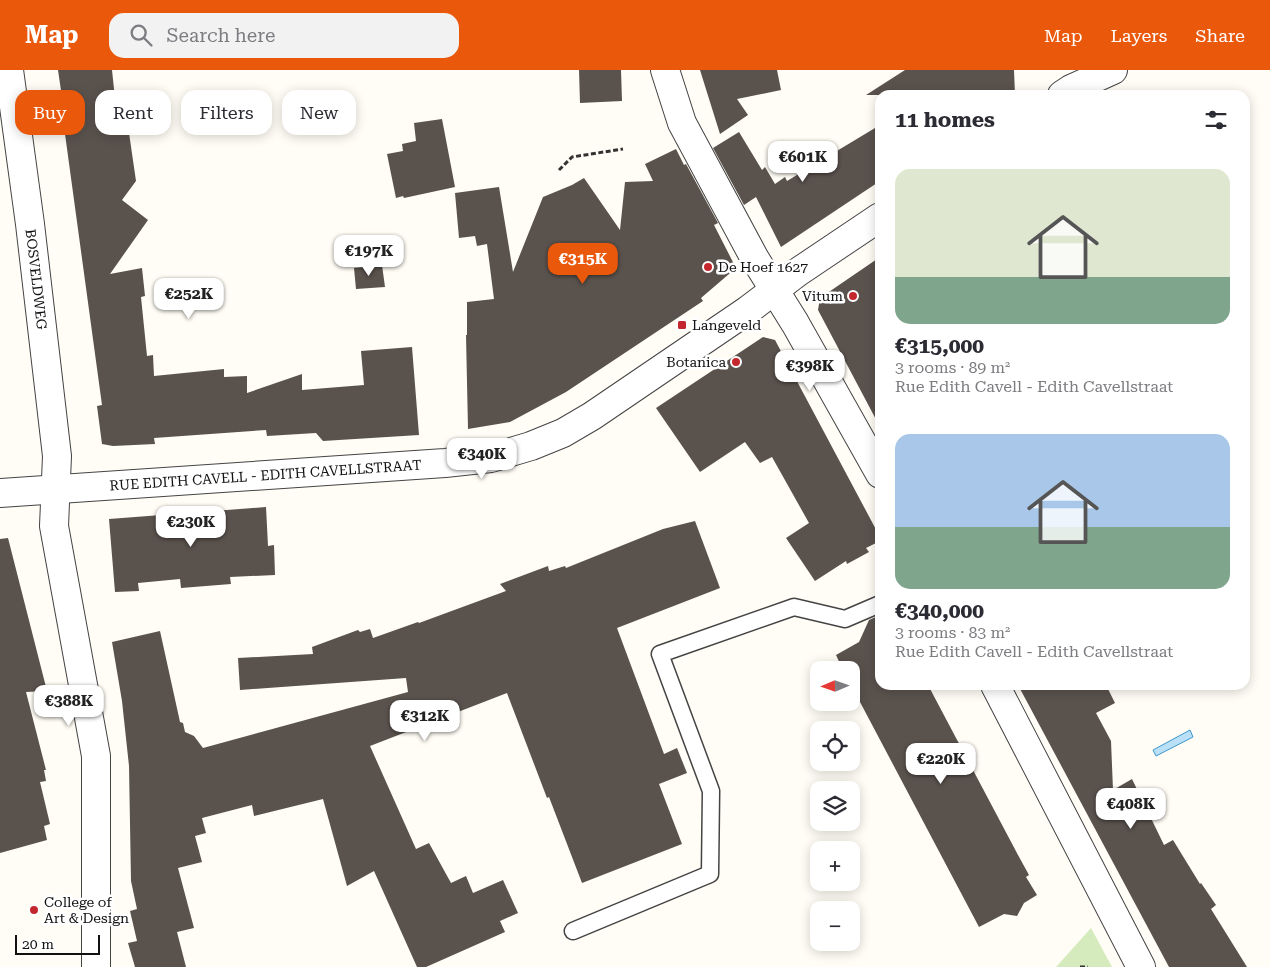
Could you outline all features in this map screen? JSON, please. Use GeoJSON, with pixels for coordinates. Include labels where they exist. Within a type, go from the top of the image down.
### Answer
{"type":"FeatureCollection","features":[{"type":"Feature","properties":{"kind":"street","name":"BOSVELDWEG"},"geometry":{"type":"LineString","coordinates":[[9,70],[58,456],[54,526],[96,756],[96,967]]}},
{"type":"Feature","properties":{"kind":"street"},"geometry":{"type":"LineString","coordinates":[[665,70],[682,123],[755,259],[795,323],[875,465]]}},
{"type":"Feature","properties":{"kind":"street"},"geometry":{"type":"LineString","coordinates":[[1070,90],[1114,70]]}},
{"type":"Feature","properties":{"kind":"street","name":"RUE EDITH CAVELL - EDITH CAVELLSTRAAT"},"geometry":{"type":"LineString","coordinates":[[0,493],[445,463],[492,458],[532,446],[563,433],[592,416],[748,310],[798,272],[875,220]]}},
{"type":"Feature","properties":{"kind":"street"},"geometry":{"type":"LineString","coordinates":[[997,690],[1141,967]]}},
{"type":"Feature","properties":{"kind":"lane"},"geometry":{"type":"LineString","coordinates":[[573,931],[710,874],[711,791],[660,654],[794,607],[845,619],[875,606]]}},
{"type":"Feature","properties":{"kind":"path"},"geometry":{"type":"LineString","coordinates":[[559,170],[572,157],[623,149]]}},
{"type":"Feature","properties":{"kind":"path"},"geometry":{"type":"LineString","coordinates":[[1080,967],[1088,967]]}},
{"type":"Feature","properties":{"kind":"green space"},"geometry":{"type":"Polygon","coordinates":[[[1091,928],[1112,967],[1056,967],[1091,928]]]}},
{"type":"Feature","properties":{"kind":"water"},"geometry":{"type":"Polygon","coordinates":[[[1190,730],[1193,737],[1156,756],[1153,750],[1190,730]]]}},
{"type":"Feature","properties":{"kind":"building"},"geometry":{"type":"Polygon","coordinates":[[[58,70],[112,70],[114,90],[95,90],[95,135],[129,135],[136,181],[122,200],[148,220],[110,274],[142,268],[145,296],[141,297],[147,356],[153,355],[154,376],[224,369],[224,377],[247,376],[247,393],[302,374],[302,390],[364,385],[361,351],[412,347],[419,435],[323,441],[316,433],[267,436],[266,430],[154,438],[155,444],[113,446],[102,444],[97,406],[102,405],[65,135],[85,135],[85,90],[61,90],[58,70]]]}},
{"type":"Feature","properties":{"kind":"building"},"geometry":{"type":"Polygon","coordinates":[[[579,70],[621,70],[622,101],[580,103],[579,70]]]}},
{"type":"Feature","properties":{"kind":"building"},"geometry":{"type":"Polygon","coordinates":[[[700,70],[777,70],[781,90],[737,99],[748,115],[720,134],[700,70]]]}},
{"type":"Feature","properties":{"kind":"building"},"geometry":{"type":"Polygon","coordinates":[[[905,70],[1014,70],[1015,90],[875,90],[875,95],[866,95],[905,70]]]}},
{"type":"Feature","properties":{"kind":"building"},"geometry":{"type":"Polygon","coordinates":[[[442,119],[455,187],[396,198],[387,154],[403,151],[402,144],[416,141],[414,123],[442,119]]]}},
{"type":"Feature","properties":{"kind":"building"},"geometry":{"type":"Polygon","coordinates":[[[875,128],[875,184],[781,247],[756,197],[744,205],[713,148],[739,132],[762,170],[765,167],[775,184],[785,177],[787,181],[875,128]]]}},
{"type":"Feature","properties":{"kind":"building"},"geometry":{"type":"Polygon","coordinates":[[[676,149],[718,223],[714,225],[736,268],[701,298],[703,301],[566,392],[510,422],[468,429],[467,302],[494,299],[487,244],[477,246],[475,236],[459,238],[455,193],[499,187],[513,272],[543,197],[584,178],[620,230],[625,182],[653,181],[645,164],[676,149]]]}},
{"type":"Feature","properties":{"kind":"building"},"geometry":{"type":"Polygon","coordinates":[[[875,260],[875,418],[818,310],[820,298],[875,260]]]}},
{"type":"Feature","properties":{"kind":"building"},"geometry":{"type":"Polygon","coordinates":[[[382,265],[385,287],[356,289],[354,268],[382,265]]]}},
{"type":"Feature","properties":{"kind":"building"},"geometry":{"type":"Polygon","coordinates":[[[763,337],[775,340],[875,528],[875,544],[866,548],[869,552],[847,564],[846,561],[815,581],[786,538],[809,523],[772,457],[760,463],[745,442],[700,472],[656,408],[763,337]]]}},
{"type":"Feature","properties":{"kind":"building"},"geometry":{"type":"Polygon","coordinates":[[[266,507],[268,546],[274,545],[275,575],[230,577],[231,584],[181,588],[180,579],[138,583],[139,591],[115,592],[109,519],[266,507]]]}},
{"type":"Feature","properties":{"kind":"building"},"geometry":{"type":"Polygon","coordinates":[[[695,521],[720,588],[617,628],[664,754],[677,748],[687,773],[659,784],[682,844],[582,883],[507,693],[370,746],[416,849],[429,843],[451,883],[466,876],[473,893],[503,880],[518,913],[500,921],[505,932],[426,967],[417,967],[374,871],[347,886],[323,799],[254,816],[252,805],[202,818],[206,833],[195,836],[202,862],[178,868],[194,928],[177,932],[186,967],[135,967],[128,943],[137,941],[130,911],[137,909],[131,881],[129,766],[122,701],[112,642],[160,631],[180,722],[183,723],[185,732],[194,736],[203,748],[408,692],[406,678],[240,690],[238,658],[313,654],[312,647],[358,630],[360,632],[370,629],[373,638],[506,591],[500,584],[548,566],[549,571],[565,566],[566,568],[663,529],[695,521]]]}},
{"type":"Feature","properties":{"kind":"building"},"geometry":{"type":"Polygon","coordinates":[[[8,538],[47,691],[26,692],[46,770],[44,770],[46,781],[40,782],[50,824],[44,826],[47,840],[0,853],[0,539],[8,538]]]}},
{"type":"Feature","properties":{"kind":"building"},"geometry":{"type":"Polygon","coordinates":[[[875,617],[875,690],[931,690],[1029,875],[1026,877],[1037,895],[1024,903],[1017,916],[1004,914],[979,927],[860,702],[860,661],[839,661],[836,655],[859,642],[869,620],[875,617]]]}},
{"type":"Feature","properties":{"kind":"building"},"geometry":{"type":"Polygon","coordinates":[[[1021,690],[1108,690],[1115,703],[1096,713],[1111,741],[1113,790],[1132,779],[1164,845],[1173,840],[1200,884],[1216,905],[1211,909],[1247,967],[1169,967],[1021,690]]]}},
{"type":"Feature","properties":{"kind":"place","name":"De Hoef 1627"},"geometry":{"type":"Point","coordinates":[708,267]}},
{"type":"Feature","properties":{"kind":"place","name":"Vitum"},"geometry":{"type":"Point","coordinates":[853,296]}},
{"type":"Feature","properties":{"kind":"place","name":"Langeveld"},"geometry":{"type":"Point","coordinates":[682,325]}},
{"type":"Feature","properties":{"kind":"place","name":"Botanica"},"geometry":{"type":"Point","coordinates":[736,362]}},
{"type":"Feature","properties":{"kind":"place","name":"College of Art & Design"},"geometry":{"type":"Point","coordinates":[34,910]}}]}
